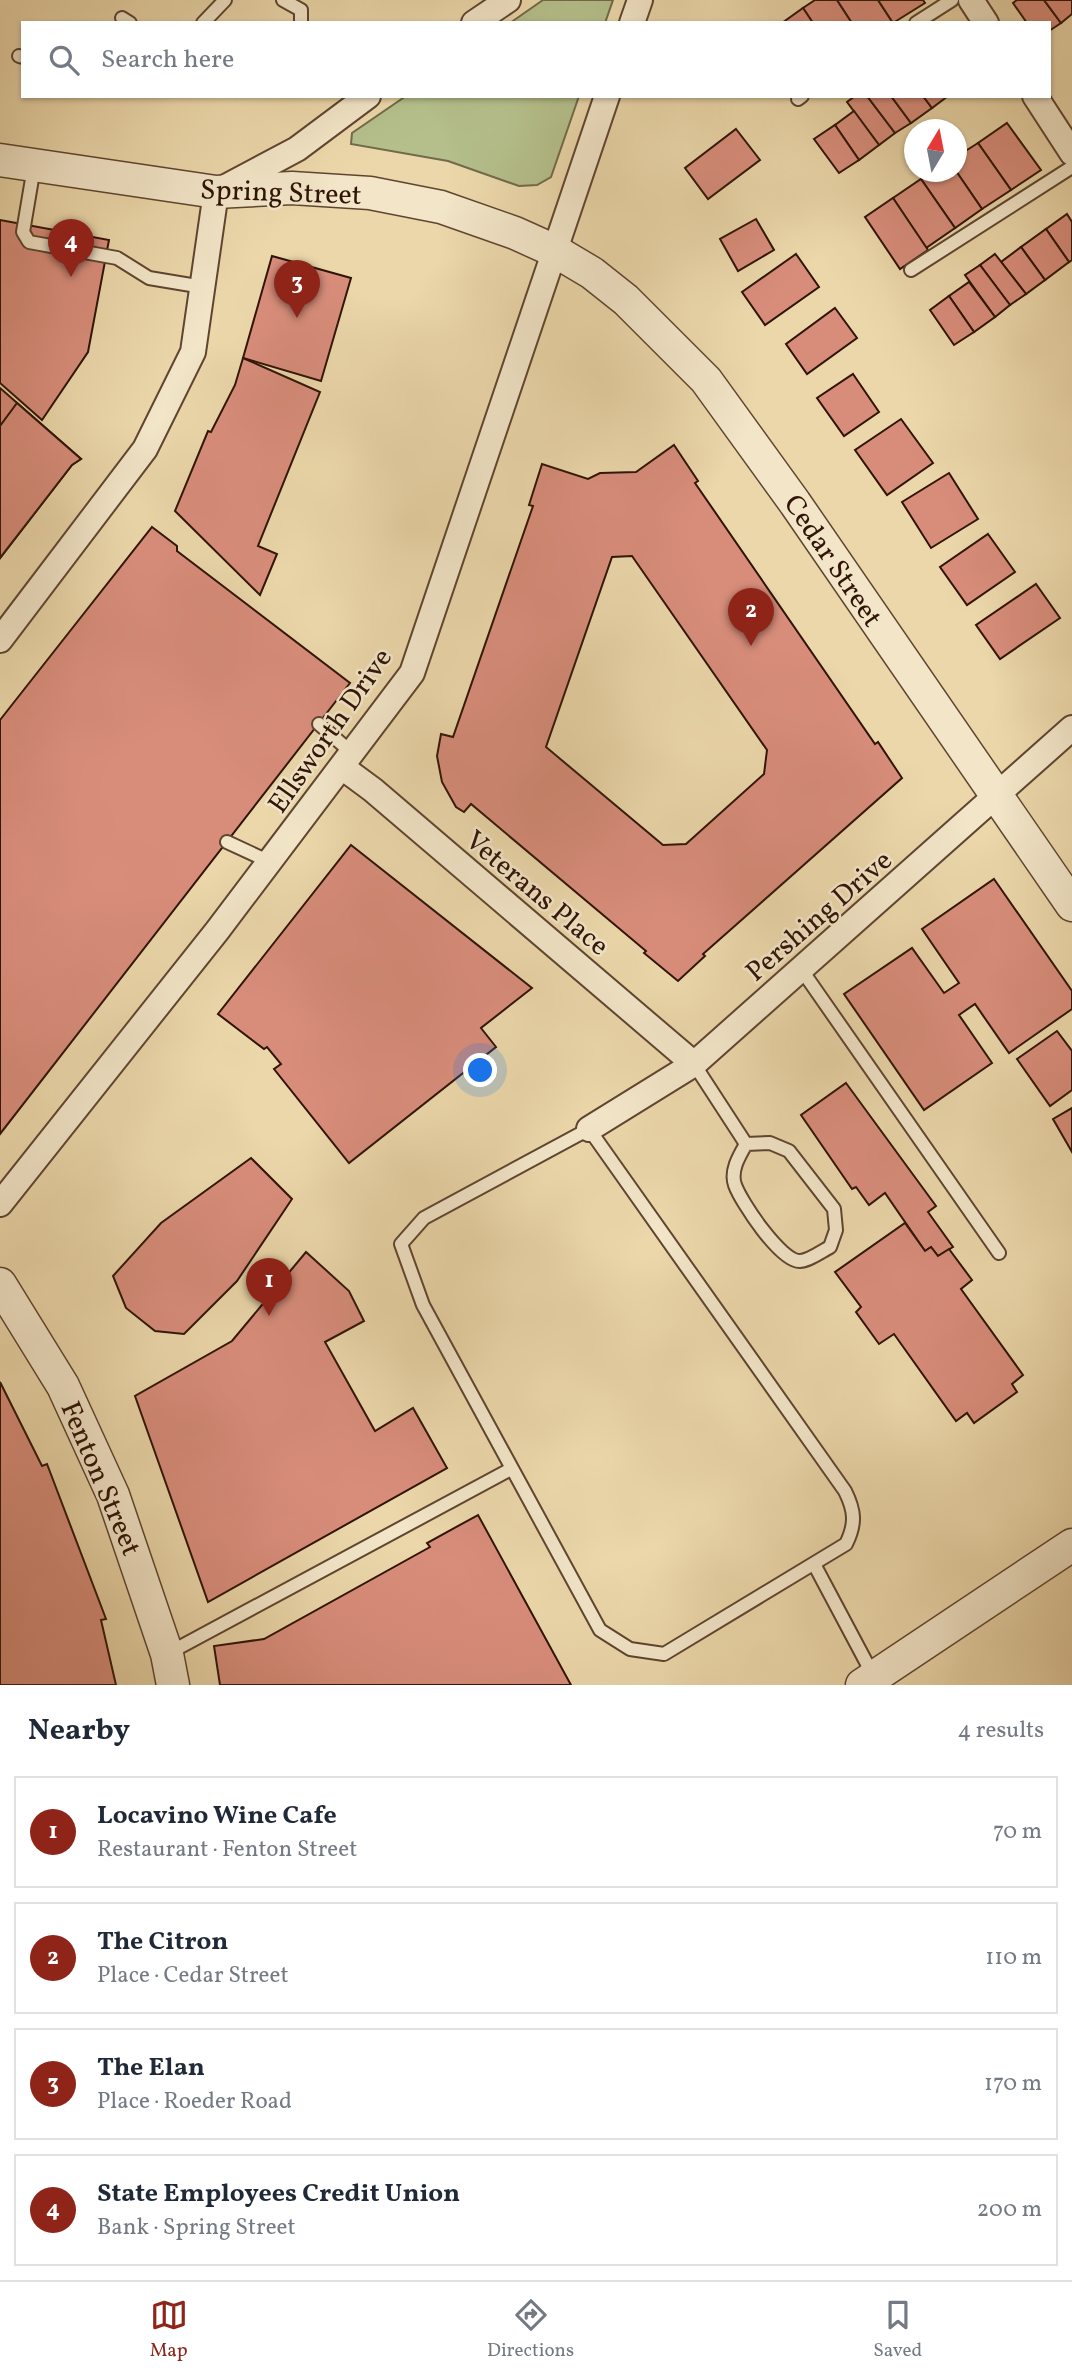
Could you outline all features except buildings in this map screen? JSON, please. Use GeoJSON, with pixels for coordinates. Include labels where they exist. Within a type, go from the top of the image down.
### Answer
{"type":"FeatureCollection","features":[{"type":"Feature","properties":{"kind":"street"},"geometry":{"type":"LineString","coordinates":[[477,21],[508,0]]}},
{"type":"Feature","properties":{"kind":"street"},"geometry":{"type":"LineString","coordinates":[[633,21],[640,0]]}},
{"type":"Feature","properties":{"kind":"street"},"geometry":{"type":"LineString","coordinates":[[971,0],[985,21]]}},
{"type":"Feature","properties":{"kind":"street"},"geometry":{"type":"LineString","coordinates":[[0,640],[145,449],[193,352],[216,192],[297,149],[365,98]]}},
{"type":"Feature","properties":{"kind":"street","name":"Ellsworth Drive"},"geometry":{"type":"LineString","coordinates":[[0,1204],[270,862],[412,673],[606,98]]}},
{"type":"Feature","properties":{"kind":"street"},"geometry":{"type":"LineString","coordinates":[[1036,98],[1072,153]]}},
{"type":"Feature","properties":{"kind":"street","name":"Spring Street"},"geometry":{"type":"LineString","coordinates":[[0,160],[216,192],[292,188],[370,193],[441,207],[515,233],[555,251]]}},
{"type":"Feature","properties":{"kind":"street","name":"Cedar Street"},"geometry":{"type":"LineString","coordinates":[[555,251],[626,300],[706,380],[795,503],[1072,905]]}},
{"type":"Feature","properties":{"kind":"street","name":"Pershing Drive"},"geometry":{"type":"LineString","coordinates":[[589,1129],[694,1064],[1072,728]]}},
{"type":"Feature","properties":{"kind":"street","name":"Veterans Place"},"geometry":{"type":"LineString","coordinates":[[347,760],[373,790],[694,1064]]}},
{"type":"Feature","properties":{"kind":"street","name":"Fenton Street"},"geometry":{"type":"LineString","coordinates":[[0,1284],[63,1386],[113,1495],[167,1654],[173,1685]]}},
{"type":"Feature","properties":{"kind":"street"},"geometry":{"type":"LineString","coordinates":[[868,1681],[1072,1545]]}},
{"type":"Feature","properties":{"kind":"lane"},"geometry":{"type":"LineString","coordinates":[[205,21],[225,0]]}},
{"type":"Feature","properties":{"kind":"lane"},"geometry":{"type":"LineString","coordinates":[[283,0],[302,10],[301,21]]}},
{"type":"Feature","properties":{"kind":"lane"},"geometry":{"type":"LineString","coordinates":[[919,21],[952,0]]}},
{"type":"Feature","properties":{"kind":"lane"},"geometry":{"type":"LineString","coordinates":[[34,167],[23,232],[29,242],[117,258],[149,278],[203,287]]}},
{"type":"Feature","properties":{"kind":"lane"},"geometry":{"type":"LineString","coordinates":[[911,270],[1072,167]]}},
{"type":"Feature","properties":{"kind":"lane"},"geometry":{"type":"LineString","coordinates":[[319,724],[347,760]]}},
{"type":"Feature","properties":{"kind":"lane"},"geometry":{"type":"LineString","coordinates":[[227,842],[270,862]]}},
{"type":"Feature","properties":{"kind":"lane"},"geometry":{"type":"LineString","coordinates":[[801,969],[999,1253]]}},
{"type":"Feature","properties":{"kind":"lane"},"geometry":{"type":"LineString","coordinates":[[694,1064],[746,1144]]}},
{"type":"Feature","properties":{"kind":"lane"},"geometry":{"type":"LineString","coordinates":[[589,1129],[845,1491],[853,1508],[854,1528],[846,1544],[664,1654],[630,1649],[600,1630],[423,1305],[401,1244],[424,1218],[589,1129]]}},
{"type":"Feature","properties":{"kind":"lane"},"geometry":{"type":"LineString","coordinates":[[770,1143],[789,1151],[834,1209],[836,1230],[830,1247],[801,1261],[790,1259],[772,1243],[735,1184],[735,1164],[746,1144],[770,1143]]}},
{"type":"Feature","properties":{"kind":"lane"},"geometry":{"type":"LineString","coordinates":[[167,1654],[511,1469]]}},
{"type":"Feature","properties":{"kind":"lane"},"geometry":{"type":"LineString","coordinates":[[814,1564],[868,1681]]}},
{"type":"Feature","properties":{"kind":"green space"},"geometry":{"type":"Polygon","coordinates":[[[543,0],[613,0],[606,21],[513,21],[543,0]]]}},
{"type":"Feature","properties":{"kind":"green space"},"geometry":{"type":"Polygon","coordinates":[[[403,98],[578,98],[551,177],[537,185],[519,186],[448,161],[351,144],[352,133],[403,98]]]}},
{"type":"Feature","properties":{"kind":"place","name":"State Employees Credit Union"},"geometry":{"type":"Point","coordinates":[71,277]}},
{"type":"Feature","properties":{"kind":"place","name":"The Elan"},"geometry":{"type":"Point","coordinates":[297,318]}},
{"type":"Feature","properties":{"kind":"place","name":"The Citron"},"geometry":{"type":"Point","coordinates":[751,646]}},
{"type":"Feature","properties":{"kind":"place","name":"Locavino Wine Cafe"},"geometry":{"type":"Point","coordinates":[269,1316]}}]}
